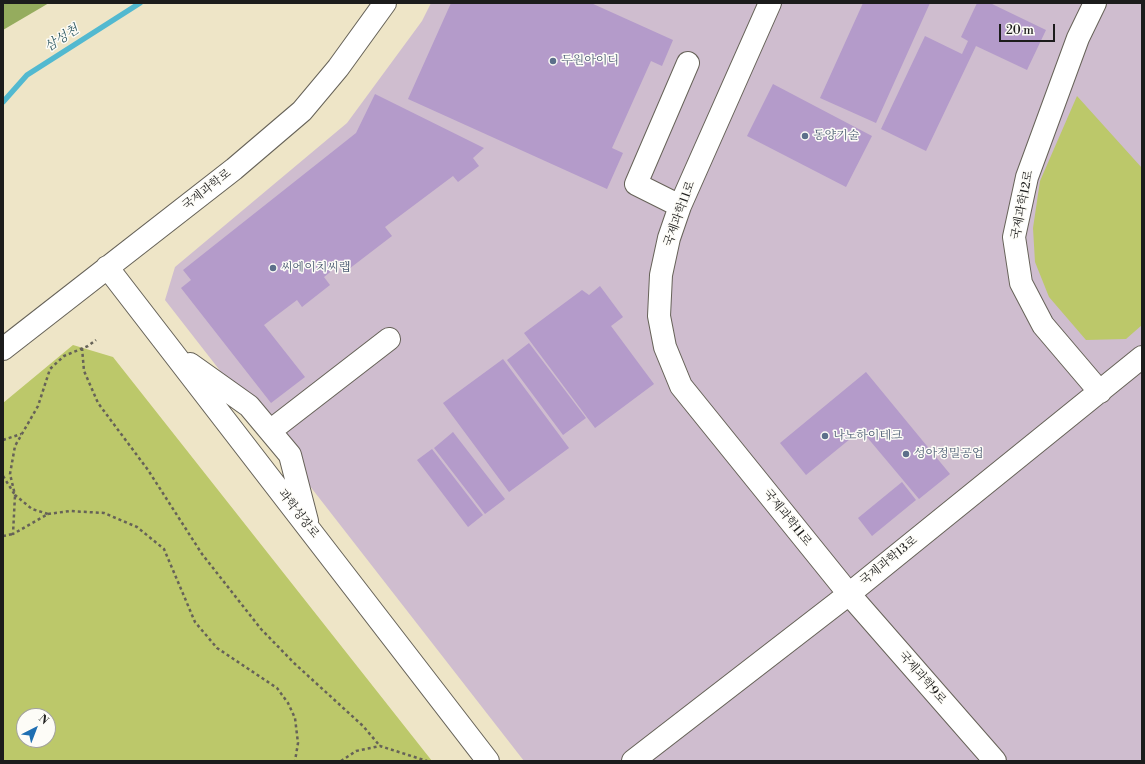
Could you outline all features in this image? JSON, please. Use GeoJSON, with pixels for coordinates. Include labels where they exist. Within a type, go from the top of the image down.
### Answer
{"type":"FeatureCollection","features":[{"type":"Feature","properties":{"kind":"street","name":"국제과학로"},"geometry":{"type":"LineString","coordinates":[[3,349],[234,169],[302,111],[338,68],[385,3]]}},
{"type":"Feature","properties":{"kind":"street","name":"국제과학11로"},"geometry":{"type":"LineString","coordinates":[[770,3],[680,206],[669,238],[662,275],[660,316],[665,347],[681,386],[849,594]]}},
{"type":"Feature","properties":{"kind":"street","name":"국제과학12로"},"geometry":{"type":"LineString","coordinates":[[1096,3],[1078,38],[1027,177],[1014,237],[1021,283],[1043,325],[1100,392]]}},
{"type":"Feature","properties":{"kind":"street"},"geometry":{"type":"LineString","coordinates":[[680,206],[636,184],[688,63]]}},
{"type":"Feature","properties":{"kind":"street","name":"과학성장로"},"geometry":{"type":"LineString","coordinates":[[107,267],[488,761]]}},
{"type":"Feature","properties":{"kind":"street"},"geometry":{"type":"LineString","coordinates":[[270,431],[389,339]]}},
{"type":"Feature","properties":{"kind":"street"},"geometry":{"type":"LineString","coordinates":[[172,351],[249,406],[290,455],[309,530]]}},
{"type":"Feature","properties":{"kind":"street","name":"국제과학13로"},"geometry":{"type":"LineString","coordinates":[[633,761],[849,594],[1142,357]]}},
{"type":"Feature","properties":{"kind":"street","name":"국제과학9로"},"geometry":{"type":"LineString","coordinates":[[849,594],[995,761]]}},
{"type":"Feature","properties":{"kind":"path"},"geometry":{"type":"LineString","coordinates":[[13,534],[15,495],[10,474],[15,446],[38,406],[50,369],[64,356],[96,340]]}},
{"type":"Feature","properties":{"kind":"path"},"geometry":{"type":"LineString","coordinates":[[82,348],[84,371],[98,403],[148,470],[202,554],[261,629],[294,663],[363,726],[380,746]]}},
{"type":"Feature","properties":{"kind":"path"},"geometry":{"type":"LineString","coordinates":[[3,440],[22,434]]}},
{"type":"Feature","properties":{"kind":"path"},"geometry":{"type":"LineString","coordinates":[[3,476],[15,495],[32,509],[48,514]]}},
{"type":"Feature","properties":{"kind":"path"},"geometry":{"type":"LineString","coordinates":[[3,536],[13,534],[48,514],[70,511],[104,513],[137,527],[164,549],[195,622],[217,648],[277,688],[288,703],[295,718],[298,743],[295,761]]}},
{"type":"Feature","properties":{"kind":"path"},"geometry":{"type":"LineString","coordinates":[[341,761],[356,751],[380,746],[427,761]]}},
{"type":"Feature","properties":{"kind":"shaded area"},"geometry":{"type":"Polygon","coordinates":[[[431,3],[1142,3],[1142,761],[524,761],[165,300],[175,267],[347,123],[422,21],[431,3]]]}},
{"type":"Feature","properties":{"kind":"green space"},"geometry":{"type":"Polygon","coordinates":[[[3,3],[49,3],[3,30],[3,3]]]}},
{"type":"Feature","properties":{"kind":"green space"},"geometry":{"type":"Polygon","coordinates":[[[1077,96],[1142,168],[1142,325],[1126,339],[1086,340],[1049,297],[1035,262],[1033,228],[1040,181],[1077,96]]]}},
{"type":"Feature","properties":{"kind":"green space"},"geometry":{"type":"Polygon","coordinates":[[[73,345],[113,357],[432,761],[3,761],[3,403],[73,345]]]}},
{"type":"Feature","properties":{"kind":"building"},"geometry":{"type":"Polygon","coordinates":[[[451,3],[591,3],[673,40],[662,66],[651,61],[612,148],[623,153],[607,189],[408,99],[451,3]]]}},
{"type":"Feature","properties":{"kind":"building"},"geometry":{"type":"Polygon","coordinates":[[[863,3],[930,3],[876,123],[820,98],[863,3]]]}},
{"type":"Feature","properties":{"kind":"building"},"geometry":{"type":"Polygon","coordinates":[[[977,3],[990,3],[1046,30],[1027,70],[976,46],[926,151],[881,129],[925,36],[962,54],[968,41],[961,37],[977,3]]]}},
{"type":"Feature","properties":{"kind":"building"},"geometry":{"type":"Polygon","coordinates":[[[773,84],[872,136],[846,187],[747,136],[773,84]]]}},
{"type":"Feature","properties":{"kind":"building"},"geometry":{"type":"Polygon","coordinates":[[[375,94],[484,148],[473,158],[479,166],[458,182],[453,176],[385,227],[392,236],[345,272],[339,265],[324,277],[330,285],[302,307],[297,300],[264,325],[305,377],[271,403],[181,288],[191,280],[183,270],[356,133],[375,94]]]}},
{"type":"Feature","properties":{"kind":"building"},"geometry":{"type":"Polygon","coordinates":[[[600,286],[623,317],[611,326],[654,384],[595,428],[524,333],[582,290],[589,295],[600,286]]]}},
{"type":"Feature","properties":{"kind":"building"},"geometry":{"type":"Polygon","coordinates":[[[529,343],[586,418],[563,435],[507,360],[529,343]]]}},
{"type":"Feature","properties":{"kind":"building"},"geometry":{"type":"Polygon","coordinates":[[[503,359],[569,448],[509,492],[443,403],[503,359]]]}},
{"type":"Feature","properties":{"kind":"building"},"geometry":{"type":"Polygon","coordinates":[[[866,372],[950,474],[919,499],[861,430],[806,475],[780,443],[866,372]]]}},
{"type":"Feature","properties":{"kind":"building"},"geometry":{"type":"Polygon","coordinates":[[[453,432],[505,499],[485,514],[434,448],[453,432]]]}},
{"type":"Feature","properties":{"kind":"building"},"geometry":{"type":"Polygon","coordinates":[[[432,449],[483,515],[468,527],[417,460],[432,449]]]}},
{"type":"Feature","properties":{"kind":"building"},"geometry":{"type":"Polygon","coordinates":[[[902,482],[916,500],[872,536],[858,518],[902,482]]]}},
{"type":"Feature","properties":{"kind":"waterway","name":"삼성천"},"geometry":{"type":"LineString","coordinates":[[3,102],[27,75],[140,3]]}},
{"type":"Feature","properties":{"kind":"place","name":"두원아이디"},"geometry":{"type":"Point","coordinates":[553,61]}},
{"type":"Feature","properties":{"kind":"place","name":"동양기술"},"geometry":{"type":"Point","coordinates":[805,136]}},
{"type":"Feature","properties":{"kind":"place","name":"씨에이치씨랩"},"geometry":{"type":"Point","coordinates":[273,268]}},
{"type":"Feature","properties":{"kind":"place","name":"나노하이테크"},"geometry":{"type":"Point","coordinates":[825,436]}},
{"type":"Feature","properties":{"kind":"place","name":"성아정밀공업"},"geometry":{"type":"Point","coordinates":[906,454]}}]}
